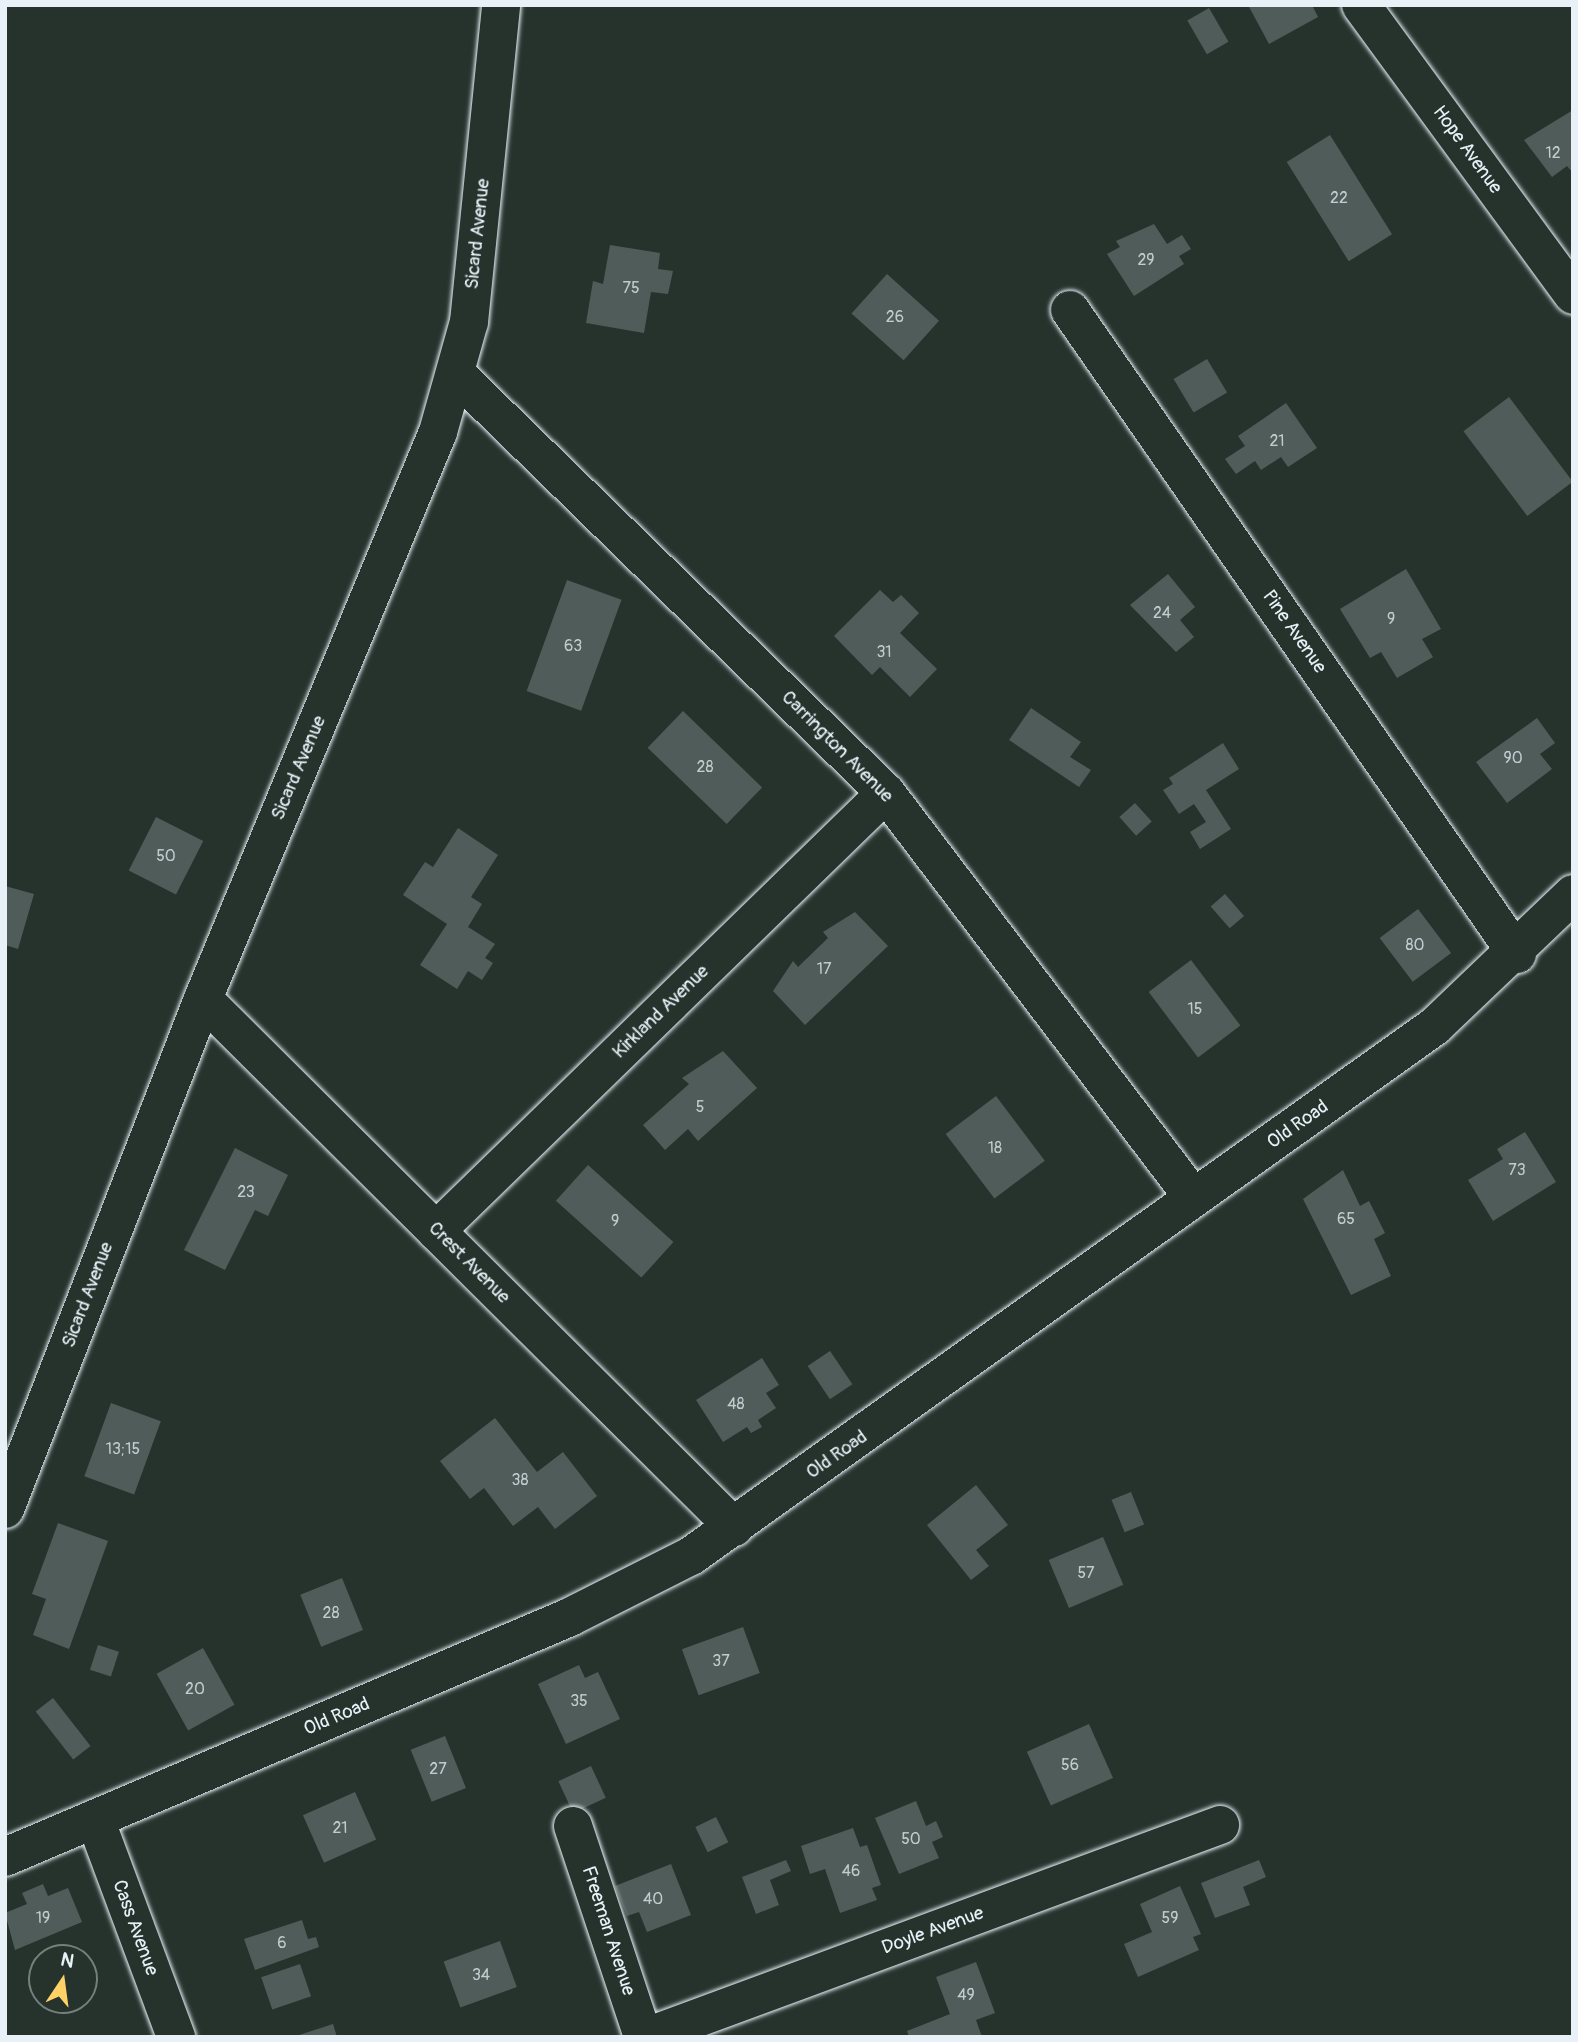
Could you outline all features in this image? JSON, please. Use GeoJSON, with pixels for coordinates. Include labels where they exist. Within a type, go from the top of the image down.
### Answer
{"type":"FeatureCollection","features":[{"type":"Feature","properties":{"kind":"street","name":"Sicard Avenue"},"geometry":{"type":"LineString","coordinates":[[5,1509],[203,999],[416,489],[456,374],[477,268],[502,5]]}},
{"type":"Feature","properties":{"kind":"street","name":"Hope Avenue"},"geometry":{"type":"LineString","coordinates":[[1361,5],[1573,295]]}},
{"type":"Feature","properties":{"kind":"street","name":"Pine Avenue"},"geometry":{"type":"LineString","coordinates":[[1070,310],[1517,954]]}},
{"type":"Feature","properties":{"kind":"street","name":"Carrington Avenue"},"geometry":{"type":"LineString","coordinates":[[456,374],[886,793],[1193,1197]]}},
{"type":"Feature","properties":{"kind":"street","name":"Kirkland Avenue"},"geometry":{"type":"LineString","coordinates":[[436,1231],[886,793]]}},
{"type":"Feature","properties":{"kind":"street","name":"Old Road"},"geometry":{"type":"LineString","coordinates":[[5,1857],[570,1617],[734,1527],[1435,1026],[1517,954],[1572,895]]}},
{"type":"Feature","properties":{"kind":"street","name":"Crest Avenue"},"geometry":{"type":"LineString","coordinates":[[203,999],[734,1527]]}},
{"type":"Feature","properties":{"kind":"street","name":"Cass Avenue"},"geometry":{"type":"LineString","coordinates":[[95,1819],[176,2037]]}},
{"type":"Feature","properties":{"kind":"street","name":"Doyle Avenue"},"geometry":{"type":"LineString","coordinates":[[645,2037],[1220,1825]]}},
{"type":"Feature","properties":{"kind":"street","name":"Freeman Avenue"},"geometry":{"type":"LineString","coordinates":[[573,1826],[645,2037]]}},
{"type":"Feature","properties":{"kind":"building"},"geometry":{"type":"Polygon","coordinates":[[[1248,5],[1312,5],[1318,17],[1269,44],[1248,5]]]}},
{"type":"Feature","properties":{"kind":"building"},"geometry":{"type":"Polygon","coordinates":[[[1209,8],[1228,42],[1207,54],[1187,20],[1209,8]]]}},
{"type":"Feature","properties":{"kind":"building"},"geometry":{"type":"Polygon","coordinates":[[[1573,110],[1573,173],[1567,166],[1552,177],[1524,140],[1573,110]]]}},
{"type":"Feature","properties":{"kind":"building"},"geometry":{"type":"Polygon","coordinates":[[[1330,135],[1392,234],[1349,261],[1287,162],[1330,135]]]}},
{"type":"Feature","properties":{"kind":"building"},"geometry":{"type":"Polygon","coordinates":[[[1154,224],[1167,244],[1182,235],[1191,249],[1179,256],[1184,264],[1134,296],[1107,254],[1120,247],[1116,241],[1154,224]]]}},
{"type":"Feature","properties":{"kind":"building"},"geometry":{"type":"Polygon","coordinates":[[[610,245],[660,253],[658,269],[673,271],[668,294],[651,292],[644,333],[586,323],[593,281],[603,284],[610,245]]]}},
{"type":"Feature","properties":{"kind":"building"},"geometry":{"type":"Polygon","coordinates":[[[887,274],[939,321],[904,360],[852,313],[887,274]]]}},
{"type":"Feature","properties":{"kind":"building"},"geometry":{"type":"Polygon","coordinates":[[[1207,359],[1227,392],[1194,413],[1174,379],[1207,359]]]}},
{"type":"Feature","properties":{"kind":"building"},"geometry":{"type":"Polygon","coordinates":[[[1509,397],[1573,482],[1527,516],[1463,431],[1509,397]]]}},
{"type":"Feature","properties":{"kind":"building"},"geometry":{"type":"Polygon","coordinates":[[[1286,403],[1317,448],[1288,467],[1281,457],[1261,470],[1255,461],[1236,474],[1225,459],[1245,446],[1238,436],[1286,403]]]}},
{"type":"Feature","properties":{"kind":"building"},"geometry":{"type":"Polygon","coordinates":[[[1406,569],[1441,629],[1422,639],[1433,657],[1397,678],[1381,652],[1370,658],[1340,609],[1406,569]]]}},
{"type":"Feature","properties":{"kind":"building"},"geometry":{"type":"Polygon","coordinates":[[[1168,574],[1195,607],[1180,620],[1194,637],[1176,652],[1130,605],[1168,574]]]}},
{"type":"Feature","properties":{"kind":"building"},"geometry":{"type":"Polygon","coordinates":[[[567,580],[622,600],[581,711],[527,691],[567,580]]]}},
{"type":"Feature","properties":{"kind":"building"},"geometry":{"type":"Polygon","coordinates":[[[880,590],[893,602],[901,595],[919,613],[900,633],[937,669],[910,697],[880,667],[872,675],[834,636],[880,590]]]}},
{"type":"Feature","properties":{"kind":"building"},"geometry":{"type":"Polygon","coordinates":[[[1031,708],[1081,742],[1070,757],[1091,770],[1079,787],[1009,740],[1031,708]]]}},
{"type":"Feature","properties":{"kind":"building"},"geometry":{"type":"Polygon","coordinates":[[[683,711],[762,787],[727,824],[648,748],[683,711]]]}},
{"type":"Feature","properties":{"kind":"building"},"geometry":{"type":"Polygon","coordinates":[[[1537,718],[1555,743],[1540,754],[1552,769],[1507,803],[1476,762],[1537,718]]]}},
{"type":"Feature","properties":{"kind":"building"},"geometry":{"type":"Polygon","coordinates":[[[1223,743],[1239,769],[1206,790],[1231,829],[1200,849],[1190,832],[1206,822],[1194,804],[1179,814],[1163,790],[1173,784],[1169,778],[1223,743]]]}},
{"type":"Feature","properties":{"kind":"building"},"geometry":{"type":"Polygon","coordinates":[[[1135,803],[1152,822],[1136,836],[1119,817],[1135,803]]]}},
{"type":"Feature","properties":{"kind":"building"},"geometry":{"type":"Polygon","coordinates":[[[156,817],[203,841],[176,895],[129,870],[156,817]]]}},
{"type":"Feature","properties":{"kind":"building"},"geometry":{"type":"Polygon","coordinates":[[[458,828],[498,855],[471,897],[482,904],[468,927],[495,944],[485,958],[493,963],[482,980],[468,971],[457,989],[420,965],[447,924],[403,895],[425,862],[433,867],[458,828]]]}},
{"type":"Feature","properties":{"kind":"building"},"geometry":{"type":"Polygon","coordinates":[[[5,886],[34,894],[18,949],[5,945],[5,886]]]}},
{"type":"Feature","properties":{"kind":"building"},"geometry":{"type":"Polygon","coordinates":[[[1225,894],[1244,916],[1230,928],[1211,906],[1225,894]]]}},
{"type":"Feature","properties":{"kind":"building"},"geometry":{"type":"Polygon","coordinates":[[[1418,909],[1451,953],[1413,982],[1380,938],[1418,909]]]}},
{"type":"Feature","properties":{"kind":"building"},"geometry":{"type":"Polygon","coordinates":[[[855,912],[888,946],[805,1025],[773,991],[793,961],[798,967],[828,938],[823,932],[855,912]]]}},
{"type":"Feature","properties":{"kind":"building"},"geometry":{"type":"Polygon","coordinates":[[[1191,960],[1240,1025],[1198,1057],[1149,992],[1191,960]]]}},
{"type":"Feature","properties":{"kind":"building"},"geometry":{"type":"Polygon","coordinates":[[[723,1051],[757,1088],[698,1141],[688,1129],[665,1150],[643,1125],[689,1084],[682,1078],[723,1051]]]}},
{"type":"Feature","properties":{"kind":"building"},"geometry":{"type":"Polygon","coordinates":[[[996,1096],[1045,1161],[994,1199],[946,1134],[996,1096]]]}},
{"type":"Feature","properties":{"kind":"building"},"geometry":{"type":"Polygon","coordinates":[[[1525,1132],[1556,1182],[1493,1221],[1468,1180],[1503,1159],[1497,1149],[1525,1132]]]}},
{"type":"Feature","properties":{"kind":"building"},"geometry":{"type":"Polygon","coordinates":[[[235,1148],[288,1175],[268,1216],[255,1210],[225,1270],[184,1250],[235,1148]]]}},
{"type":"Feature","properties":{"kind":"building"},"geometry":{"type":"Polygon","coordinates":[[[588,1165],[673,1242],[641,1278],[556,1201],[588,1165]]]}},
{"type":"Feature","properties":{"kind":"building"},"geometry":{"type":"Polygon","coordinates":[[[1343,1170],[1360,1206],[1369,1201],[1385,1233],[1374,1239],[1391,1276],[1351,1295],[1303,1199],[1343,1170]]]}},
{"type":"Feature","properties":{"kind":"building"},"geometry":{"type":"Polygon","coordinates":[[[830,1351],[852,1384],[830,1399],[808,1366],[830,1351]]]}},
{"type":"Feature","properties":{"kind":"building"},"geometry":{"type":"Polygon","coordinates":[[[762,1358],[779,1385],[766,1393],[776,1408],[758,1420],[762,1427],[751,1433],[747,1427],[723,1442],[696,1400],[762,1358]]]}},
{"type":"Feature","properties":{"kind":"building"},"geometry":{"type":"Polygon","coordinates":[[[111,1403],[161,1421],[134,1494],[84,1476],[111,1403]]]}},
{"type":"Feature","properties":{"kind":"building"},"geometry":{"type":"Polygon","coordinates":[[[495,1418],[537,1472],[563,1452],[597,1496],[555,1529],[538,1507],[513,1526],[484,1488],[470,1499],[440,1461],[495,1418]]]}},
{"type":"Feature","properties":{"kind":"building"},"geometry":{"type":"Polygon","coordinates":[[[976,1485],[1008,1525],[976,1550],[989,1566],[971,1580],[927,1525],[976,1485]]]}},
{"type":"Feature","properties":{"kind":"building"},"geometry":{"type":"Polygon","coordinates":[[[1131,1492],[1144,1524],[1125,1532],[1112,1500],[1131,1492]]]}},
{"type":"Feature","properties":{"kind":"building"},"geometry":{"type":"Polygon","coordinates":[[[58,1523],[108,1541],[69,1649],[33,1635],[46,1599],[32,1594],[58,1523]]]}},
{"type":"Feature","properties":{"kind":"building"},"geometry":{"type":"Polygon","coordinates":[[[1103,1537],[1123,1585],[1069,1608],[1049,1560],[1103,1537]]]}},
{"type":"Feature","properties":{"kind":"building"},"geometry":{"type":"Polygon","coordinates":[[[342,1578],[363,1630],[321,1647],[300,1595],[342,1578]]]}},
{"type":"Feature","properties":{"kind":"building"},"geometry":{"type":"Polygon","coordinates":[[[743,1627],[760,1673],[699,1695],[682,1649],[743,1627]]]}},
{"type":"Feature","properties":{"kind":"building"},"geometry":{"type":"Polygon","coordinates":[[[98,1645],[119,1652],[111,1677],[90,1670],[98,1645]]]}},
{"type":"Feature","properties":{"kind":"building"},"geometry":{"type":"Polygon","coordinates":[[[203,1648],[235,1705],[188,1731],[157,1674],[203,1648]]]}},
{"type":"Feature","properties":{"kind":"building"},"geometry":{"type":"Polygon","coordinates":[[[579,1665],[585,1678],[598,1672],[620,1719],[566,1744],[538,1684],[579,1665]]]}},
{"type":"Feature","properties":{"kind":"building"},"geometry":{"type":"Polygon","coordinates":[[[53,1698],[91,1746],[73,1760],[36,1712],[53,1698]]]}},
{"type":"Feature","properties":{"kind":"building"},"geometry":{"type":"Polygon","coordinates":[[[1089,1724],[1113,1778],[1051,1806],[1027,1752],[1089,1724]]]}},
{"type":"Feature","properties":{"kind":"building"},"geometry":{"type":"Polygon","coordinates":[[[445,1736],[466,1788],[432,1802],[411,1750],[445,1736]]]}},
{"type":"Feature","properties":{"kind":"building"},"geometry":{"type":"Polygon","coordinates":[[[591,1766],[606,1798],[573,1813],[558,1781],[591,1766]]]}},
{"type":"Feature","properties":{"kind":"building"},"geometry":{"type":"Polygon","coordinates":[[[355,1792],[376,1840],[324,1863],[303,1815],[355,1792]]]}},
{"type":"Feature","properties":{"kind":"building"},"geometry":{"type":"Polygon","coordinates":[[[916,1801],[926,1826],[936,1821],[943,1837],[932,1842],[939,1858],[899,1874],[875,1818],[916,1801]]]}},
{"type":"Feature","properties":{"kind":"building"},"geometry":{"type":"Polygon","coordinates":[[[716,1817],[728,1842],[708,1852],[695,1827],[716,1817]]]}},
{"type":"Feature","properties":{"kind":"building"},"geometry":{"type":"Polygon","coordinates":[[[853,1828],[860,1847],[867,1845],[881,1885],[872,1888],[877,1900],[840,1913],[825,1869],[810,1874],[801,1846],[853,1828]]]}},
{"type":"Feature","properties":{"kind":"building"},"geometry":{"type":"Polygon","coordinates":[[[786,1860],[791,1871],[770,1880],[779,1905],[756,1914],[742,1877],[786,1860]]]}},
{"type":"Feature","properties":{"kind":"building"},"geometry":{"type":"Polygon","coordinates":[[[1259,1860],[1266,1877],[1243,1887],[1250,1905],[1215,1918],[1201,1883],[1259,1860]]]}},
{"type":"Feature","properties":{"kind":"building"},"geometry":{"type":"Polygon","coordinates":[[[671,1864],[691,1915],[647,1932],[639,1912],[627,1916],[615,1886],[671,1864]]]}},
{"type":"Feature","properties":{"kind":"building"},"geometry":{"type":"Polygon","coordinates":[[[43,1884],[48,1896],[68,1888],[82,1922],[15,1950],[5,1913],[27,1904],[22,1893],[43,1884]]]}},
{"type":"Feature","properties":{"kind":"building"},"geometry":{"type":"Polygon","coordinates":[[[1180,1886],[1201,1934],[1193,1937],[1199,1950],[1138,1977],[1124,1944],[1152,1932],[1140,1904],[1180,1886]]]}},
{"type":"Feature","properties":{"kind":"building"},"geometry":{"type":"Polygon","coordinates":[[[302,1920],[308,1939],[316,1937],[319,1947],[255,1970],[244,1939],[302,1920]]]}},
{"type":"Feature","properties":{"kind":"building"},"geometry":{"type":"Polygon","coordinates":[[[500,1941],[517,1987],[460,2008],[444,1962],[500,1941]]]}},
{"type":"Feature","properties":{"kind":"building"},"geometry":{"type":"Polygon","coordinates":[[[976,1962],[995,2013],[976,2020],[982,2037],[909,2037],[907,2031],[950,2014],[936,1977],[976,1962]]]}},
{"type":"Feature","properties":{"kind":"building"},"geometry":{"type":"Polygon","coordinates":[[[300,1964],[311,1996],[272,2009],[261,1977],[300,1964]]]}},
{"type":"Feature","properties":{"kind":"building"},"geometry":{"type":"Polygon","coordinates":[[[333,2024],[337,2037],[296,2036],[333,2024]]]}}]}
